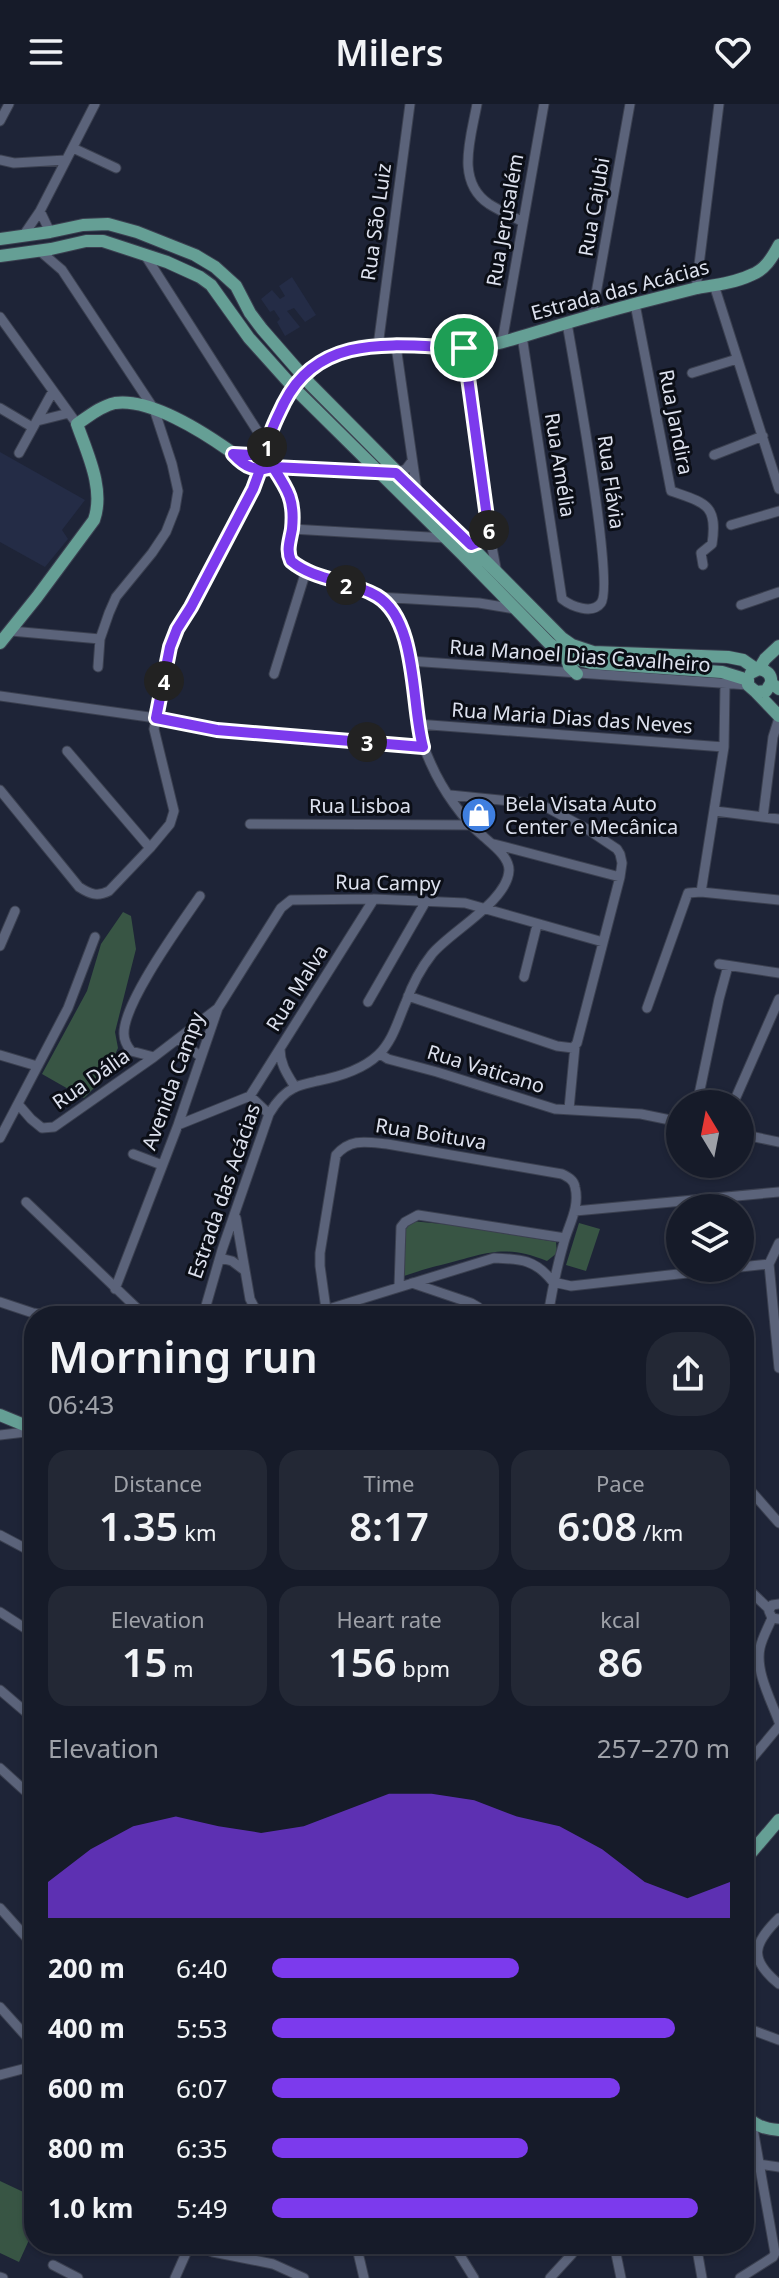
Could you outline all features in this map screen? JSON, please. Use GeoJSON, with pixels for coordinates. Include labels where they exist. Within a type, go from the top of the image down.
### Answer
{"type":"FeatureCollection","features":[{"type":"Feature","properties":{"kind":"main road"},"geometry":{"type":"LineString","coordinates":[[0,239],[83,225],[108,224],[195,255],[215,267],[236,286],[250,313],[303,377],[417,492],[446,538],[562,638],[593,652],[743,660],[766,702],[779,717]]}},
{"type":"Feature","properties":{"kind":"main road"},"geometry":{"type":"LineString","coordinates":[[0,256],[86,241],[103,241],[167,262],[200,277],[211,285],[249,338],[293,387],[378,471],[471,545],[497,573],[515,609],[566,656],[591,663],[722,672],[753,679],[766,691],[775,681],[766,671],[753,679]]}},
{"type":"Feature","properties":{"kind":"main road","name":"Estrada das Acácias"},"geometry":{"type":"LineString","coordinates":[[267,460],[277,418],[293,387],[327,357],[354,348],[464,348],[502,342],[635,304],[753,275],[778,249]]}},
{"type":"Feature","properties":{"kind":"main road"},"geometry":{"type":"LineString","coordinates":[[249,338],[262,329]]}},
{"type":"Feature","properties":{"kind":"main road"},"geometry":{"type":"LineString","coordinates":[[3,638],[84,535],[96,512],[95,480],[73,419],[118,403],[140,404],[185,423],[233,454],[250,469],[267,460]]}},
{"type":"Feature","properties":{"kind":"main road"},"geometry":{"type":"LineString","coordinates":[[753,679],[765,659],[779,646]]}},
{"type":"Feature","properties":{"kind":"main road"},"geometry":{"type":"LineString","coordinates":[[566,656],[569,666],[577,674]]}},
{"type":"Feature","properties":{"kind":"main road"},"geometry":{"type":"LineString","coordinates":[[0,1415],[24,1426]]}},
{"type":"Feature","properties":{"kind":"main road"},"geometry":{"type":"LineString","coordinates":[[754,1847],[779,1820]]}},
{"type":"Feature","properties":{"kind":"main road"},"geometry":{"type":"LineString","coordinates":[[754,2121],[779,2130]]}},
{"type":"Feature","properties":{"kind":"street"},"geometry":{"type":"LineString","coordinates":[[0,121],[9,104]]}},
{"type":"Feature","properties":{"kind":"street"},"geometry":{"type":"LineString","coordinates":[[23,236],[40,211],[95,104]]}},
{"type":"Feature","properties":{"kind":"street","name":"Rua São Luiz"},"geometry":{"type":"LineString","coordinates":[[378,346],[410,104]]}},
{"type":"Feature","properties":{"kind":"street"},"geometry":{"type":"LineString","coordinates":[[477,104],[468,157],[470,183],[489,204],[523,222]]}},
{"type":"Feature","properties":{"kind":"street","name":"Rua Jerusalém"},"geometry":{"type":"LineString","coordinates":[[502,342],[544,104]]}},
{"type":"Feature","properties":{"kind":"street","name":"Rua Cajubi"},"geometry":{"type":"LineString","coordinates":[[592,316],[630,104]]}},
{"type":"Feature","properties":{"kind":"street"},"geometry":{"type":"LineString","coordinates":[[696,289],[719,104]]}},
{"type":"Feature","properties":{"kind":"street"},"geometry":{"type":"LineString","coordinates":[[73,148],[116,168]]}},
{"type":"Feature","properties":{"kind":"street"},"geometry":{"type":"LineString","coordinates":[[0,160],[14,163],[66,160]]}},
{"type":"Feature","properties":{"kind":"street"},"geometry":{"type":"LineString","coordinates":[[40,211],[50,232]]}},
{"type":"Feature","properties":{"kind":"street"},"geometry":{"type":"LineString","coordinates":[[62,247],[62,270]]}},
{"type":"Feature","properties":{"kind":"street"},"geometry":{"type":"LineString","coordinates":[[40,251],[62,270],[154,409],[178,491],[166,532],[116,597],[100,639],[98,667]]}},
{"type":"Feature","properties":{"kind":"street"},"geometry":{"type":"LineString","coordinates":[[145,255],[292,498],[292,529],[288,549],[291,561],[306,571],[378,597],[479,603],[515,609]]}},
{"type":"Feature","properties":{"kind":"street"},"geometry":{"type":"LineString","coordinates":[[159,278],[167,262]]}},
{"type":"Feature","properties":{"kind":"street"},"geometry":{"type":"LineString","coordinates":[[714,285],[779,489]]}},
{"type":"Feature","properties":{"kind":"street","name":"Rua Jandira"},"geometry":{"type":"LineString","coordinates":[[635,304],[671,491],[707,505],[713,514],[712,544],[701,553],[703,565]]}},
{"type":"Feature","properties":{"kind":"street"},"geometry":{"type":"LineString","coordinates":[[0,317],[73,419],[34,424],[0,408]]}},
{"type":"Feature","properties":{"kind":"street","name":"Rua Flávia"},"geometry":{"type":"LineString","coordinates":[[562,599],[582,609],[598,606],[605,587],[589,448],[567,323]]}},
{"type":"Feature","properties":{"kind":"street","name":"Rua Amélia"},"geometry":{"type":"LineString","coordinates":[[522,336],[562,599]]}},
{"type":"Feature","properties":{"kind":"street"},"geometry":{"type":"LineString","coordinates":[[396,346],[417,492]]}},
{"type":"Feature","properties":{"kind":"street"},"geometry":{"type":"LineString","coordinates":[[464,348],[497,573]]}},
{"type":"Feature","properties":{"kind":"street"},"geometry":{"type":"LineString","coordinates":[[692,373],[737,359]]}},
{"type":"Feature","properties":{"kind":"street"},"geometry":{"type":"LineString","coordinates":[[19,453],[53,391]]}},
{"type":"Feature","properties":{"kind":"street"},"geometry":{"type":"LineString","coordinates":[[714,455],[763,436]]}},
{"type":"Feature","properties":{"kind":"street"},"geometry":{"type":"LineString","coordinates":[[267,460],[396,473],[406,469],[412,461]]}},
{"type":"Feature","properties":{"kind":"street"},"geometry":{"type":"LineString","coordinates":[[2,794],[79,887],[89,894],[109,891],[170,824],[174,811],[155,737],[170,647],[267,460]]}},
{"type":"Feature","properties":{"kind":"street"},"geometry":{"type":"LineString","coordinates":[[731,525],[779,511]]}},
{"type":"Feature","properties":{"kind":"street"},"geometry":{"type":"LineString","coordinates":[[292,529],[446,538]]}},
{"type":"Feature","properties":{"kind":"street"},"geometry":{"type":"LineString","coordinates":[[471,545],[481,541],[489,532]]}},
{"type":"Feature","properties":{"kind":"street"},"geometry":{"type":"LineString","coordinates":[[274,674],[306,571]]}},
{"type":"Feature","properties":{"kind":"street"},"geometry":{"type":"LineString","coordinates":[[479,603],[504,589]]}},
{"type":"Feature","properties":{"kind":"street"},"geometry":{"type":"LineString","coordinates":[[741,605],[779,592]]}},
{"type":"Feature","properties":{"kind":"street"},"geometry":{"type":"LineString","coordinates":[[280,1049],[280,1059],[295,1087],[352,1071],[380,1054],[394,1034],[408,996],[432,953],[484,908],[503,887],[508,874],[506,860],[470,825],[436,775],[423,747],[417,724],[410,661],[401,627],[378,597]]}},
{"type":"Feature","properties":{"kind":"street"},"geometry":{"type":"LineString","coordinates":[[3,638],[100,639]]}},
{"type":"Feature","properties":{"kind":"street","name":"Rua Manoel Dias Cavalheiro"},"geometry":{"type":"LineString","coordinates":[[410,661],[725,685],[753,679]]}},
{"type":"Feature","properties":{"kind":"street"},"geometry":{"type":"LineString","coordinates":[[701,892],[724,747],[725,685]]}},
{"type":"Feature","properties":{"kind":"street"},"geometry":{"type":"LineString","coordinates":[[0,696],[156,718],[217,730],[423,747]]}},
{"type":"Feature","properties":{"kind":"street"},"geometry":{"type":"LineString","coordinates":[[766,702],[779,707]]}},
{"type":"Feature","properties":{"kind":"street"},"geometry":{"type":"LineString","coordinates":[[763,817],[773,737],[779,717]]}},
{"type":"Feature","properties":{"kind":"street","name":"Rua Maria Dias das Neves"},"geometry":{"type":"LineString","coordinates":[[417,724],[724,747]]}},
{"type":"Feature","properties":{"kind":"street"},"geometry":{"type":"LineString","coordinates":[[67,751],[150,848]]}},
{"type":"Feature","properties":{"kind":"street"},"geometry":{"type":"LineString","coordinates":[[450,795],[529,803],[548,808],[617,849],[622,863],[620,877],[576,1044],[569,1109]]}},
{"type":"Feature","properties":{"kind":"street"},"geometry":{"type":"LineString","coordinates":[[715,811],[779,819]]}},
{"type":"Feature","properties":{"kind":"street","name":"Rua Lisboa"},"geometry":{"type":"LineString","coordinates":[[250,824],[470,825]]}},
{"type":"Feature","properties":{"kind":"street"},"geometry":{"type":"LineString","coordinates":[[491,843],[620,877]]}},
{"type":"Feature","properties":{"kind":"street"},"geometry":{"type":"LineString","coordinates":[[647,1008],[688,893],[779,900]]}},
{"type":"Feature","properties":{"kind":"street","name":"Rua Dália"},"geometry":{"type":"LineString","coordinates":[[154,1057],[131,1051],[124,1038],[127,1018],[145,981],[200,896]]}},
{"type":"Feature","properties":{"kind":"street","name":"Rua Campy"},"geometry":{"type":"LineString","coordinates":[[291,900],[374,899],[465,903],[603,942]]}},
{"type":"Feature","properties":{"kind":"street","name":"Rua Malva"},"geometry":{"type":"LineString","coordinates":[[250,1096],[374,899]]}},
{"type":"Feature","properties":{"kind":"street","name":"Avenida Campy"},"geometry":{"type":"LineString","coordinates":[[115,1289],[178,1125],[218,1008],[281,908],[291,900]]}},
{"type":"Feature","properties":{"kind":"street"},"geometry":{"type":"LineString","coordinates":[[368,1002],[426,901]]}},
{"type":"Feature","properties":{"kind":"street"},"geometry":{"type":"LineString","coordinates":[[0,946],[15,911]]}},
{"type":"Feature","properties":{"kind":"street"},"geometry":{"type":"LineString","coordinates":[[524,977],[537,925]]}},
{"type":"Feature","properties":{"kind":"street"},"geometry":{"type":"LineString","coordinates":[[0,1138],[68,1008],[95,937]]}},
{"type":"Feature","properties":{"kind":"street"},"geometry":{"type":"LineString","coordinates":[[700,1090],[723,965],[779,973]]}},
{"type":"Feature","properties":{"kind":"street"},"geometry":{"type":"LineString","coordinates":[[408,996],[557,1046],[569,1049],[576,1044]]}},
{"type":"Feature","properties":{"kind":"street"},"geometry":{"type":"LineString","coordinates":[[739,1090],[779,999]]}},
{"type":"Feature","properties":{"kind":"street","name":"Rua Dália"},"geometry":{"type":"LineString","coordinates":[[18,1104],[36,1124],[49,1128],[62,1122],[218,1008]]}},
{"type":"Feature","properties":{"kind":"street"},"geometry":{"type":"LineString","coordinates":[[178,1039],[201,1057]]}},
{"type":"Feature","properties":{"kind":"street","name":"Rua Vaticano"},"geometry":{"type":"LineString","coordinates":[[380,1054],[555,1109],[666,1120]]}},
{"type":"Feature","properties":{"kind":"street"},"geometry":{"type":"LineString","coordinates":[[0,1055],[37,1066]]}},
{"type":"Feature","properties":{"kind":"street","name":"Estrada das Acácias"},"geometry":{"type":"LineString","coordinates":[[206,1306],[269,1114],[280,1099],[295,1087]]}},
{"type":"Feature","properties":{"kind":"street"},"geometry":{"type":"LineString","coordinates":[[178,1125],[250,1096],[269,1114]]}},
{"type":"Feature","properties":{"kind":"street"},"geometry":{"type":"LineString","coordinates":[[754,1137],[779,1142]]}},
{"type":"Feature","properties":{"kind":"street","name":"Rua Boituva"},"geometry":{"type":"LineString","coordinates":[[326,1306],[320,1266],[323,1225],[336,1155],[351,1143],[387,1144],[562,1174],[576,1188],[575,1211]]}},
{"type":"Feature","properties":{"kind":"street"},"geometry":{"type":"LineString","coordinates":[[133,1154],[162,1165]]}},
{"type":"Feature","properties":{"kind":"street"},"geometry":{"type":"LineString","coordinates":[[549,1306],[553,1282],[575,1211],[779,1192]]}},
{"type":"Feature","properties":{"kind":"street"},"geometry":{"type":"LineString","coordinates":[[26,1202],[134,1306]]}},
{"type":"Feature","properties":{"kind":"street"},"geometry":{"type":"LineString","coordinates":[[235,1214],[254,1306]]}},
{"type":"Feature","properties":{"kind":"street"},"geometry":{"type":"LineString","coordinates":[[399,1287],[401,1227],[418,1215],[565,1238]]}},
{"type":"Feature","properties":{"kind":"street"},"geometry":{"type":"LineString","coordinates":[[779,1243],[769,1264],[779,1368]]}},
{"type":"Feature","properties":{"kind":"street"},"geometry":{"type":"LineString","coordinates":[[220,1258],[232,1261],[244,1270]]}},
{"type":"Feature","properties":{"kind":"street"},"geometry":{"type":"LineString","coordinates":[[336,1306],[494,1258],[533,1263],[543,1269],[553,1282],[571,1286],[666,1275]]}},
{"type":"Feature","properties":{"kind":"street"},"geometry":{"type":"LineString","coordinates":[[754,1266],[769,1264]]}},
{"type":"Feature","properties":{"kind":"street"},"geometry":{"type":"LineString","coordinates":[[443,1273],[446,1295]]}},
{"type":"Feature","properties":{"kind":"street"},"geometry":{"type":"LineString","coordinates":[[412,1283],[475,1306]]}},
{"type":"Feature","properties":{"kind":"street"},"geometry":{"type":"LineString","coordinates":[[0,1302],[24,1310]]}},
{"type":"Feature","properties":{"kind":"street"},"geometry":{"type":"LineString","coordinates":[[0,1435],[24,1431]]}},
{"type":"Feature","properties":{"kind":"street"},"geometry":{"type":"LineString","coordinates":[[754,1494],[779,1523]]}},
{"type":"Feature","properties":{"kind":"street"},"geometry":{"type":"LineString","coordinates":[[0,1535],[24,1548]]}},
{"type":"Feature","properties":{"kind":"street"},"geometry":{"type":"LineString","coordinates":[[754,1594],[775,1612],[759,1656],[761,1672],[779,1724],[754,1755]]}},
{"type":"Feature","properties":{"kind":"street"},"geometry":{"type":"LineString","coordinates":[[0,1612],[24,1628]]}},
{"type":"Feature","properties":{"kind":"street"},"geometry":{"type":"LineString","coordinates":[[0,1690],[24,1710]]}},
{"type":"Feature","properties":{"kind":"street"},"geometry":{"type":"LineString","coordinates":[[0,1768],[24,1790]]}},
{"type":"Feature","properties":{"kind":"street"},"geometry":{"type":"LineString","coordinates":[[1,1911],[24,1935]]}},
{"type":"Feature","properties":{"kind":"street"},"geometry":{"type":"LineString","coordinates":[[779,1918],[757,1947],[761,1967],[779,1984]]}},
{"type":"Feature","properties":{"kind":"street"},"geometry":{"type":"LineString","coordinates":[[0,2007],[24,2034]]}},
{"type":"Feature","properties":{"kind":"street"},"geometry":{"type":"LineString","coordinates":[[754,2031],[779,2040]]}},
{"type":"Feature","properties":{"kind":"street"},"geometry":{"type":"LineString","coordinates":[[0,2075],[24,2069]]}},
{"type":"Feature","properties":{"kind":"street"},"geometry":{"type":"LineString","coordinates":[[740,2278],[773,2257],[776,2242],[754,2143]]}},
{"type":"Feature","properties":{"kind":"street"},"geometry":{"type":"LineString","coordinates":[[759,2164],[779,2167]]}},
{"type":"Feature","properties":{"kind":"street"},"geometry":{"type":"LineString","coordinates":[[175,2278],[186,2254]]}},
{"type":"Feature","properties":{"kind":"street"},"geometry":{"type":"LineString","coordinates":[[223,2254],[273,2264],[304,2278]]}},
{"type":"Feature","properties":{"kind":"street"},"geometry":{"type":"LineString","coordinates":[[358,2254],[364,2278]]}},
{"type":"Feature","properties":{"kind":"street"},"geometry":{"type":"LineString","coordinates":[[459,2254],[474,2278]]}},
{"type":"Feature","properties":{"kind":"street"},"geometry":{"type":"LineString","coordinates":[[550,2278],[572,2254]]}},
{"type":"Feature","properties":{"kind":"street"},"geometry":{"type":"LineString","coordinates":[[616,2254],[621,2278]]}},
{"type":"Feature","properties":{"kind":"street"},"geometry":{"type":"LineString","coordinates":[[698,2254],[702,2278]]}},
{"type":"Feature","properties":{"kind":"street"},"geometry":{"type":"LineString","coordinates":[[53,2265],[78,2278]]}},
{"type":"Feature","properties":{"kind":"shaded area"},"geometry":{"type":"Polygon","coordinates":[[[292,277],[316,315],[305,322],[294,308],[287,311],[300,327],[285,336],[277,322],[280,319],[274,310],[270,312],[261,299],[272,290],[280,299],[285,296],[279,286],[292,277]]]}},
{"type":"Feature","properties":{"kind":"shaded area"},"geometry":{"type":"Polygon","coordinates":[[[0,452],[85,500],[62,530],[68,539],[45,567],[0,542],[0,452]]]}},
{"type":"Feature","properties":{"kind":"green space"},"geometry":{"type":"Polygon","coordinates":[[[123,912],[131,916],[136,949],[115,1032],[118,1048],[105,1077],[84,1098],[42,1074],[87,991],[101,944],[123,912]]]}},
{"type":"Feature","properties":{"kind":"green space"},"geometry":{"type":"Polygon","coordinates":[[[411,1221],[556,1242],[557,1253],[547,1261],[518,1252],[494,1252],[404,1276],[405,1225],[411,1221]]]}},
{"type":"Feature","properties":{"kind":"green space"},"geometry":{"type":"Polygon","coordinates":[[[579,1223],[600,1229],[586,1271],[566,1265],[579,1223]]]}},
{"type":"Feature","properties":{"kind":"green space"},"geometry":{"type":"Polygon","coordinates":[[[0,2181],[24,2192],[24,2251],[19,2262],[0,2253],[0,2181]]]}},
{"type":"Feature","properties":{"kind":"place","name":"Bela Visata Auto Center e Mecânica"},"geometry":{"type":"Point","coordinates":[479,815]}},
{"type":"Feature","properties":{"kind":"route"},"geometry":{"type":"LineString","coordinates":[[464,348],[378,346],[354,348],[327,357],[309,370],[289,393],[271,432],[268,456],[233,454],[250,469],[273,467],[288,490],[293,511],[288,554],[297,567],[371,593],[393,613],[401,627],[410,661],[417,724],[423,747],[217,730],[156,718],[170,647],[177,629],[253,489],[260,470],[273,467],[396,473],[471,545],[486,538],[489,532],[464,348]]}}]}
